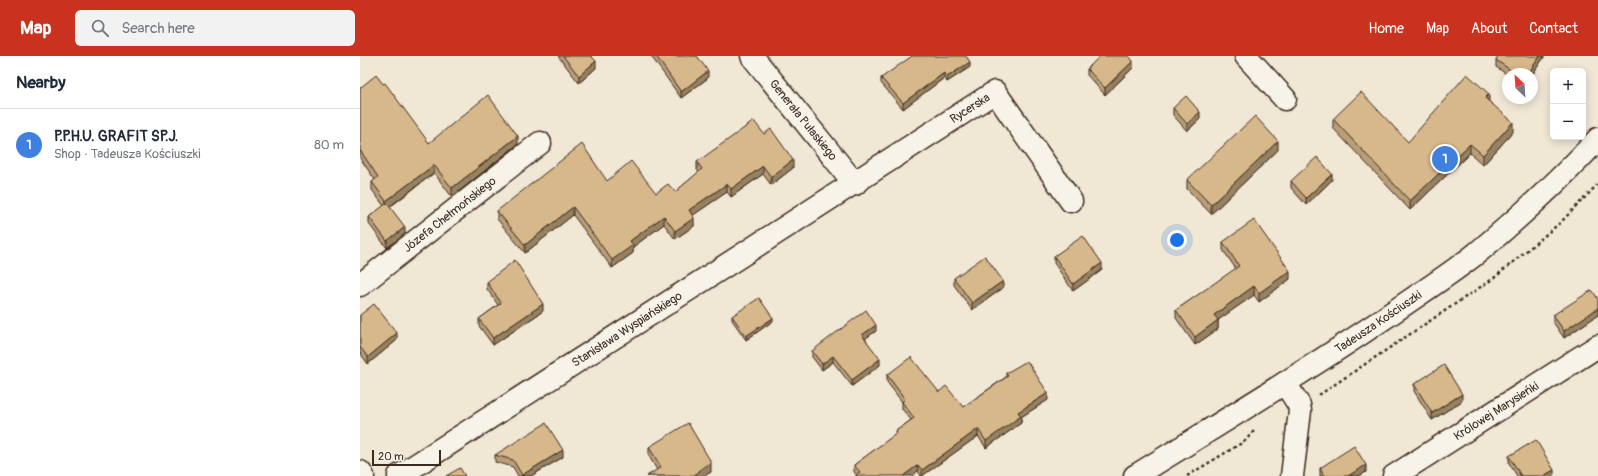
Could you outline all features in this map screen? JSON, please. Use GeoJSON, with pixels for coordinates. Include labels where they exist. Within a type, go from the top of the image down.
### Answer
{"type":"FeatureCollection","features":[{"type":"Feature","properties":{"kind":"street","name":"Generała Pułaskiego"},"geometry":{"type":"LineString","coordinates":[[752,56],[854,184]]}},
{"type":"Feature","properties":{"kind":"street"},"geometry":{"type":"LineString","coordinates":[[1246,56],[1285,99]]}},
{"type":"Feature","properties":{"kind":"street","name":"Rycerska"},"geometry":{"type":"LineString","coordinates":[[854,184],[995,92],[1071,201]]}},
{"type":"Feature","properties":{"kind":"street","name":"Tadeusza Kościuszki"},"geometry":{"type":"LineString","coordinates":[[1135,476],[1285,384],[1419,295],[1476,253],[1552,186],[1598,138]]}},
{"type":"Feature","properties":{"kind":"street","name":"Józefa Chełmońskiego"},"geometry":{"type":"LineString","coordinates":[[360,285],[540,143]]}},
{"type":"Feature","properties":{"kind":"street","name":"Stanisława Wyspiańskiego"},"geometry":{"type":"LineString","coordinates":[[399,476],[854,184]]}},
{"type":"Feature","properties":{"kind":"street","name":"Królowej Marysieńki"},"geometry":{"type":"LineString","coordinates":[[1394,476],[1598,346]]}},
{"type":"Feature","properties":{"kind":"street"},"geometry":{"type":"LineString","coordinates":[[1285,384],[1300,411],[1292,476]]}},
{"type":"Feature","properties":{"kind":"street"},"geometry":{"type":"LineString","coordinates":[[360,472],[363,476]]}},
{"type":"Feature","properties":{"kind":"building"},"geometry":{"type":"Polygon","coordinates":[[[563,56],[591,56],[596,61],[579,76],[563,56]]]}},
{"type":"Feature","properties":{"kind":"building"},"geometry":{"type":"Polygon","coordinates":[[[656,56],[697,56],[708,71],[681,92],[656,56]]]}},
{"type":"Feature","properties":{"kind":"building"},"geometry":{"type":"Polygon","coordinates":[[[912,56],[966,56],[970,62],[947,77],[944,73],[903,103],[881,78],[912,56]]]}},
{"type":"Feature","properties":{"kind":"building"},"geometry":{"type":"Polygon","coordinates":[[[1100,56],[1129,56],[1133,61],[1105,88],[1087,69],[1100,56]]]}},
{"type":"Feature","properties":{"kind":"building"},"geometry":{"type":"Polygon","coordinates":[[[1498,56],[1540,56],[1532,68],[1507,68],[1496,60],[1498,56]]]}},
{"type":"Feature","properties":{"kind":"building"},"geometry":{"type":"Polygon","coordinates":[[[1467,74],[1489,94],[1485,98],[1513,122],[1483,155],[1470,144],[1410,201],[1333,119],[1361,92],[1408,142],[1467,74]]]}},
{"type":"Feature","properties":{"kind":"building"},"geometry":{"type":"Polygon","coordinates":[[[376,75],[383,84],[385,83],[429,143],[488,95],[518,136],[452,188],[434,165],[386,201],[372,182],[378,177],[360,150],[360,88],[376,75]]]}},
{"type":"Feature","properties":{"kind":"building"},"geometry":{"type":"Polygon","coordinates":[[[1186,96],[1200,112],[1187,124],[1173,108],[1186,96]]]}},
{"type":"Feature","properties":{"kind":"building"},"geometry":{"type":"Polygon","coordinates":[[[1255,116],[1278,141],[1211,205],[1187,180],[1255,116]]]}},
{"type":"Feature","properties":{"kind":"building"},"geometry":{"type":"Polygon","coordinates":[[[754,121],[764,134],[771,129],[793,160],[771,177],[763,166],[731,189],[727,184],[689,210],[694,218],[675,231],[664,216],[630,241],[633,245],[612,260],[573,207],[525,245],[497,211],[582,144],[607,181],[631,161],[656,193],[668,184],[675,192],[702,169],[697,162],[754,121]]]}},
{"type":"Feature","properties":{"kind":"building"},"geometry":{"type":"Polygon","coordinates":[[[1317,157],[1332,174],[1306,198],[1291,181],[1317,157]]]}},
{"type":"Feature","properties":{"kind":"building"},"geometry":{"type":"Polygon","coordinates":[[[387,203],[405,227],[387,241],[369,217],[387,203]]]}},
{"type":"Feature","properties":{"kind":"building"},"geometry":{"type":"Polygon","coordinates":[[[1254,220],[1290,271],[1259,293],[1254,286],[1214,315],[1218,320],[1195,337],[1176,310],[1239,266],[1223,242],[1254,220]]]}},
{"type":"Feature","properties":{"kind":"building"},"geometry":{"type":"Polygon","coordinates":[[[1083,236],[1102,263],[1073,284],[1054,256],[1083,236]]]}},
{"type":"Feature","properties":{"kind":"building"},"geometry":{"type":"Polygon","coordinates":[[[985,256],[1003,281],[972,303],[954,278],[985,256]]]}},
{"type":"Feature","properties":{"kind":"building"},"geometry":{"type":"Polygon","coordinates":[[[515,260],[543,304],[493,338],[479,319],[501,303],[487,282],[515,260]]]}},
{"type":"Feature","properties":{"kind":"building"},"geometry":{"type":"Polygon","coordinates":[[[1592,290],[1598,299],[1598,308],[1564,331],[1553,315],[1592,290]]]}},
{"type":"Feature","properties":{"kind":"building"},"geometry":{"type":"Polygon","coordinates":[[[759,298],[773,318],[746,336],[732,316],[759,298]]]}},
{"type":"Feature","properties":{"kind":"building"},"geometry":{"type":"Polygon","coordinates":[[[374,304],[397,333],[368,357],[360,347],[360,315],[374,304]]]}},
{"type":"Feature","properties":{"kind":"building"},"geometry":{"type":"Polygon","coordinates":[[[866,310],[876,325],[862,335],[880,359],[852,380],[833,356],[822,364],[812,351],[866,310]]]}},
{"type":"Feature","properties":{"kind":"building"},"geometry":{"type":"Polygon","coordinates":[[[911,357],[939,392],[946,386],[963,407],[1008,376],[1006,373],[1027,361],[1048,393],[1018,412],[1021,416],[986,441],[978,429],[922,470],[918,465],[903,476],[855,476],[860,472],[854,465],[897,433],[896,431],[914,418],[902,402],[905,399],[887,375],[911,357]]]}},
{"type":"Feature","properties":{"kind":"building"},"geometry":{"type":"Polygon","coordinates":[[[1444,365],[1462,394],[1432,413],[1414,384],[1444,365]]]}},
{"type":"Feature","properties":{"kind":"building"},"geometry":{"type":"Polygon","coordinates":[[[546,423],[563,450],[522,475],[513,460],[495,455],[546,423]]]}},
{"type":"Feature","properties":{"kind":"building"},"geometry":{"type":"Polygon","coordinates":[[[688,423],[711,462],[693,476],[647,476],[661,467],[649,447],[688,423]]]}},
{"type":"Feature","properties":{"kind":"building"},"geometry":{"type":"Polygon","coordinates":[[[1536,440],[1554,470],[1543,476],[1521,476],[1509,456],[1536,440]]]}},
{"type":"Feature","properties":{"kind":"building"},"geometry":{"type":"Polygon","coordinates":[[[1354,446],[1366,465],[1348,476],[1324,476],[1320,468],[1354,446]]]}},
{"type":"Feature","properties":{"kind":"building"},"geometry":{"type":"Polygon","coordinates":[[[460,468],[465,476],[446,476],[460,468]]]}},
{"type":"Feature","properties":{"kind":"place","name":"P.P.H.U. GRAFIT SP.J."},"geometry":{"type":"Point","coordinates":[1445,159]}}]}
